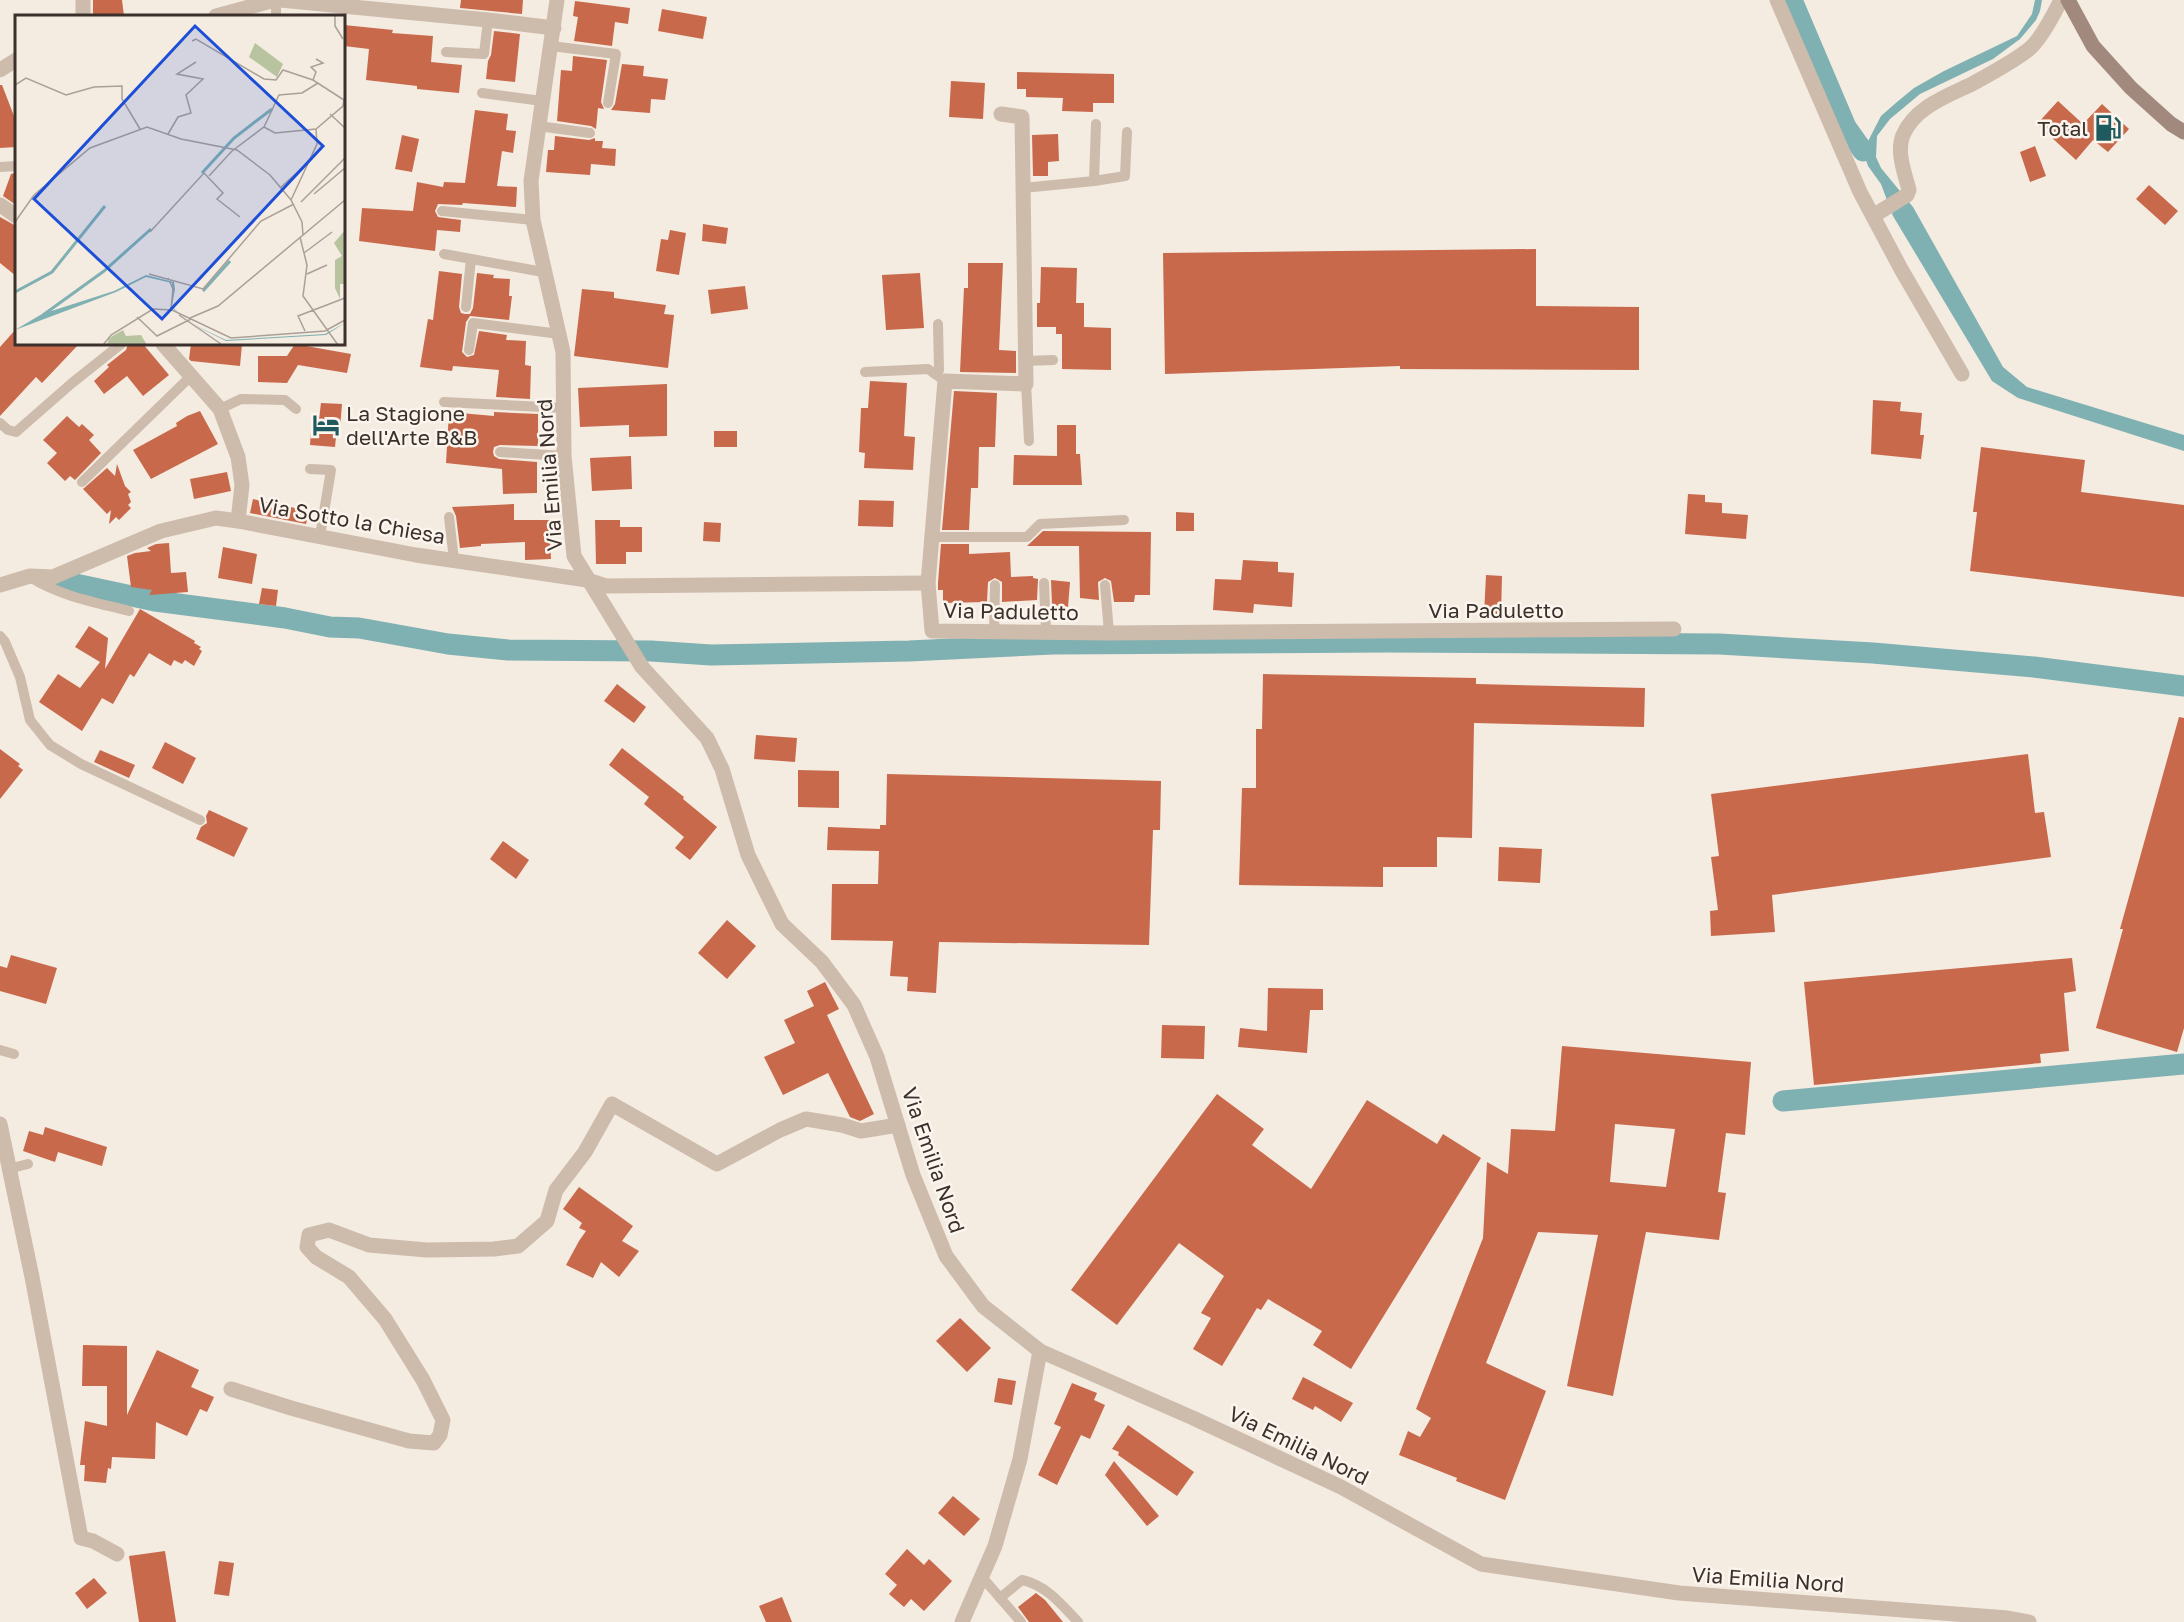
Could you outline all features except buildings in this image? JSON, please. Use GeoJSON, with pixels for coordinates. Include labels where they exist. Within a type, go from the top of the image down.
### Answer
{"type":"FeatureCollection","features":[{"type":"Feature","properties":{"kind":"main road"},"geometry":{"type":"LineString","coordinates":[[2068,0],[2093,46],[2131,88],[2171,124],[2184,132]]}},
{"type":"Feature","properties":{"kind":"street"},"geometry":{"type":"LineString","coordinates":[[82,0],[83,15]]}},
{"type":"Feature","properties":{"kind":"street"},"geometry":{"type":"LineString","coordinates":[[220,15],[277,0],[554,28]]}},
{"type":"Feature","properties":{"kind":"street","name":"Via Emilia Nord"},"geometry":{"type":"LineString","coordinates":[[557,0],[531,181],[533,220],[563,352],[564,456],[574,556],[642,667],[707,738],[722,769],[748,855],[782,924],[822,962],[854,1005],[876,1057],[914,1175],[946,1256],[983,1306],[1040,1351],[1193,1418],[1341,1487],[1481,1564],[1679,1593],[2008,1618],[2029,1622]]}},
{"type":"Feature","properties":{"kind":"street"},"geometry":{"type":"LineString","coordinates":[[1778,0],[1860,192],[1878,213],[1962,374]]}},
{"type":"Feature","properties":{"kind":"street"},"geometry":{"type":"LineString","coordinates":[[1878,213],[1907,195],[1909,190],[1900,149],[1903,136],[1915,118],[1941,97],[1971,84],[2030,49],[2061,0]]}},
{"type":"Feature","properties":{"kind":"street"},"geometry":{"type":"LineString","coordinates":[[0,70],[15,61]]}},
{"type":"Feature","properties":{"kind":"street"},"geometry":{"type":"LineString","coordinates":[[940,378],[1026,384],[1022,117],[1000,114]]}},
{"type":"Feature","properties":{"kind":"street"},"geometry":{"type":"LineString","coordinates":[[0,205],[15,215]]}},
{"type":"Feature","properties":{"kind":"street","name":"Via Sotto la Chiesa"},"geometry":{"type":"LineString","coordinates":[[164,345],[220,409],[238,457],[242,485],[238,521],[454,560],[587,580],[606,586],[928,583]]}},
{"type":"Feature","properties":{"kind":"street","name":"Via Paduletto"},"geometry":{"type":"LineString","coordinates":[[940,378],[928,583],[932,631],[1109,633],[1674,629]]}},
{"type":"Feature","properties":{"kind":"street"},"geometry":{"type":"LineString","coordinates":[[0,585],[30,576],[53,577],[160,531],[216,518],[238,521]]}},
{"type":"Feature","properties":{"kind":"street"},"geometry":{"type":"LineString","coordinates":[[231,1389],[409,1441],[434,1443],[440,1436],[442,1420],[423,1380],[385,1319],[349,1277],[316,1257],[307,1247],[309,1235],[329,1230],[369,1245],[428,1250],[494,1249],[518,1246],[547,1221],[556,1190],[585,1152],[612,1104],[717,1164],[780,1130],[806,1119],[843,1125],[861,1131],[898,1125]]}},
{"type":"Feature","properties":{"kind":"street"},"geometry":{"type":"LineString","coordinates":[[0,1124],[5,1166],[32,1277],[81,1538],[93,1540],[117,1554]]}},
{"type":"Feature","properties":{"kind":"street"},"geometry":{"type":"LineString","coordinates":[[962,1622],[995,1546],[1020,1459],[1040,1351]]}},
{"type":"Feature","properties":{"kind":"lane"},"geometry":{"type":"LineString","coordinates":[[276,15],[277,0]]}},
{"type":"Feature","properties":{"kind":"lane"},"geometry":{"type":"LineString","coordinates":[[446,52],[484,54],[488,20]]}},
{"type":"Feature","properties":{"kind":"lane"},"geometry":{"type":"LineString","coordinates":[[551,46],[616,54],[608,103]]}},
{"type":"Feature","properties":{"kind":"lane"},"geometry":{"type":"LineString","coordinates":[[482,93],[542,101]]}},
{"type":"Feature","properties":{"kind":"lane"},"geometry":{"type":"LineString","coordinates":[[1094,181],[1096,124]]}},
{"type":"Feature","properties":{"kind":"lane"},"geometry":{"type":"LineString","coordinates":[[538,126],[590,133]]}},
{"type":"Feature","properties":{"kind":"lane"},"geometry":{"type":"LineString","coordinates":[[1023,188],[1125,176],[1127,132]]}},
{"type":"Feature","properties":{"kind":"lane"},"geometry":{"type":"LineString","coordinates":[[0,167],[15,166]]}},
{"type":"Feature","properties":{"kind":"lane"},"geometry":{"type":"LineString","coordinates":[[442,211],[533,220]]}},
{"type":"Feature","properties":{"kind":"lane"},"geometry":{"type":"LineString","coordinates":[[444,254],[543,272]]}},
{"type":"Feature","properties":{"kind":"lane"},"geometry":{"type":"LineString","coordinates":[[466,307],[471,259]]}},
{"type":"Feature","properties":{"kind":"lane"},"geometry":{"type":"LineString","coordinates":[[469,350],[473,323],[560,334]]}},
{"type":"Feature","properties":{"kind":"lane"},"geometry":{"type":"LineString","coordinates":[[938,324],[940,378]]}},
{"type":"Feature","properties":{"kind":"lane"},"geometry":{"type":"LineString","coordinates":[[0,423],[8,430],[16,432],[120,345]]}},
{"type":"Feature","properties":{"kind":"lane"},"geometry":{"type":"LineString","coordinates":[[1026,361],[1053,360]]}},
{"type":"Feature","properties":{"kind":"lane"},"geometry":{"type":"LineString","coordinates":[[865,372],[928,369],[940,378]]}},
{"type":"Feature","properties":{"kind":"lane"},"geometry":{"type":"LineString","coordinates":[[82,482],[191,376]]}},
{"type":"Feature","properties":{"kind":"lane"},"geometry":{"type":"LineString","coordinates":[[1026,384],[1029,441]]}},
{"type":"Feature","properties":{"kind":"lane"},"geometry":{"type":"LineString","coordinates":[[220,409],[241,399],[285,400],[296,409]]}},
{"type":"Feature","properties":{"kind":"lane"},"geometry":{"type":"LineString","coordinates":[[444,402],[563,408]]}},
{"type":"Feature","properties":{"kind":"lane"},"geometry":{"type":"LineString","coordinates":[[500,452],[564,456]]}},
{"type":"Feature","properties":{"kind":"lane"},"geometry":{"type":"LineString","coordinates":[[310,469],[331,470],[320,536]]}},
{"type":"Feature","properties":{"kind":"lane"},"geometry":{"type":"LineString","coordinates":[[449,517],[454,560]]}},
{"type":"Feature","properties":{"kind":"lane"},"geometry":{"type":"LineString","coordinates":[[932,537],[1027,537],[1040,524],[1124,520]]}},
{"type":"Feature","properties":{"kind":"lane"},"geometry":{"type":"LineString","coordinates":[[30,576],[48,588],[67,595],[129,611]]}},
{"type":"Feature","properties":{"kind":"lane"},"geometry":{"type":"LineString","coordinates":[[1044,583],[1046,632]]}},
{"type":"Feature","properties":{"kind":"lane"},"geometry":{"type":"LineString","coordinates":[[994,632],[995,585]]}},
{"type":"Feature","properties":{"kind":"lane"},"geometry":{"type":"LineString","coordinates":[[1105,585],[1109,633]]}},
{"type":"Feature","properties":{"kind":"lane"},"geometry":{"type":"LineString","coordinates":[[0,636],[5,642],[20,677],[30,720],[50,745],[81,764],[200,820]]}},
{"type":"Feature","properties":{"kind":"lane"},"geometry":{"type":"LineString","coordinates":[[0,1050],[14,1054]]}},
{"type":"Feature","properties":{"kind":"lane"},"geometry":{"type":"LineString","coordinates":[[5,1166],[28,1164]]}},
{"type":"Feature","properties":{"kind":"lane"},"geometry":{"type":"LineString","coordinates":[[981,1577],[1022,1622]]}},
{"type":"Feature","properties":{"kind":"lane"},"geometry":{"type":"LineString","coordinates":[[1000,1598],[1022,1580],[1036,1583],[1060,1602],[1078,1622]]}},
{"type":"Feature","properties":{"kind":"water"},"geometry":{"type":"Polygon","coordinates":[[[2035,0],[2042,0],[2040,11],[2036,20],[2020,39],[1993,59],[1920,94],[1890,119],[1877,136],[1876,157],[1881,168],[1913,207],[2003,367],[2027,387],[2184,435],[2184,451],[2018,398],[1992,381],[1893,216],[1881,184],[1868,166],[1863,151],[1881,116],[1914,88],[2017,36],[2032,14],[2035,0]]]}},
{"type":"Feature","properties":{"kind":"waterway"},"geometry":{"type":"LineString","coordinates":[[1792,0],[1846,127],[1863,151]]}},
{"type":"Feature","properties":{"kind":"waterway"},"geometry":{"type":"LineString","coordinates":[[57,580],[155,601],[285,618],[330,627],[359,628],[448,644],[508,650],[651,651],[711,655],[909,651],[1053,644],[1386,642],[1719,644],[1873,653],[2034,667],[2184,686]]}},
{"type":"Feature","properties":{"kind":"waterway"},"geometry":{"type":"LineString","coordinates":[[1783,1101],[2184,1064]]}},
{"type":"Feature","properties":{"kind":"place","name":"Total"},"geometry":{"type":"Point","coordinates":[2108,128]}},
{"type":"Feature","properties":{"kind":"place","name":"La Stagione dell'Arte B&B"},"geometry":{"type":"Point","coordinates":[326,425]}}]}
